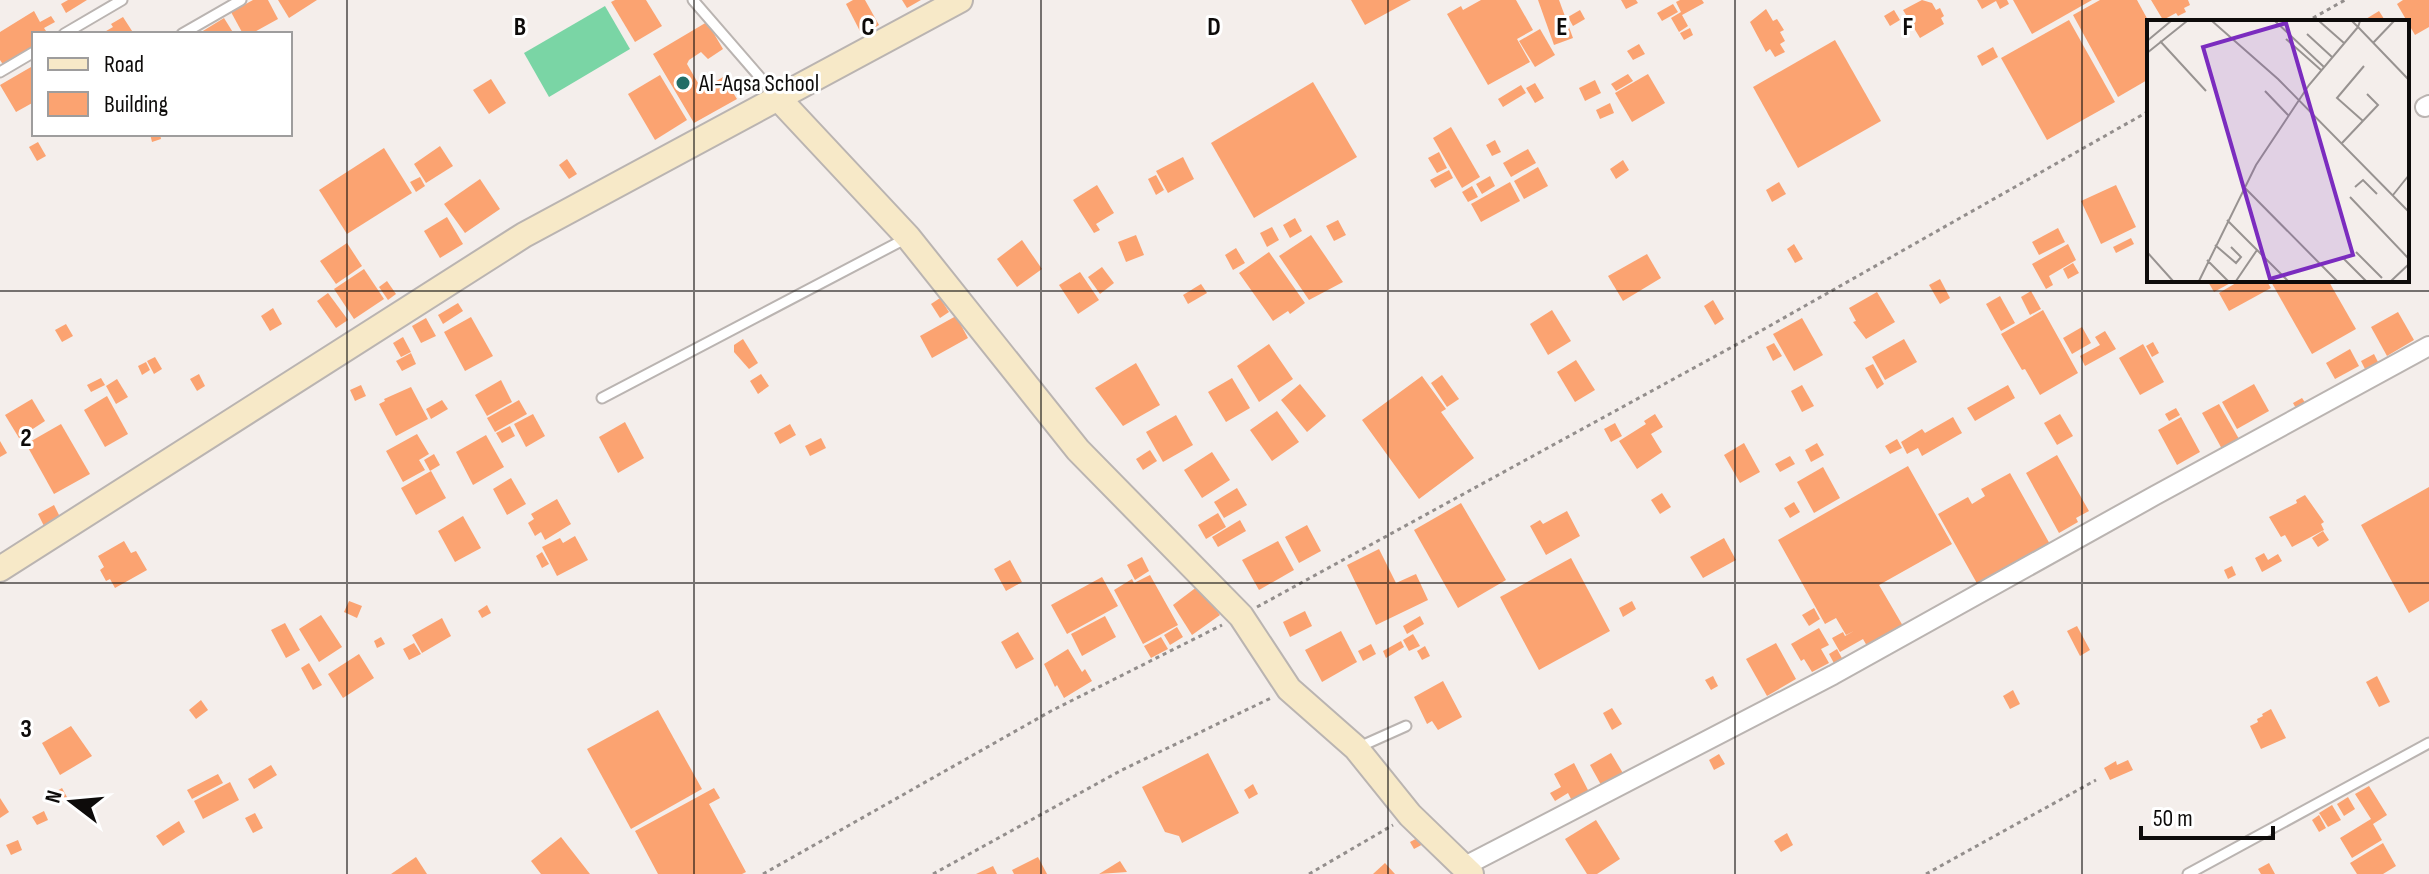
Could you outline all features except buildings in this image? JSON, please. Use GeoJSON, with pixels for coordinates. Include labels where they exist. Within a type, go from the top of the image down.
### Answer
{"type":"FeatureCollection","features":[{"type":"Feature","properties":{"kind":"main road"},"geometry":{"type":"LineString","coordinates":[[0,569],[524,235],[960,0]]}},
{"type":"Feature","properties":{"kind":"main road"},"geometry":{"type":"LineString","coordinates":[[778,98],[908,237],[1078,450],[1241,616],[1289,689],[1356,748],[1410,815],[1467,870]]}},
{"type":"Feature","properties":{"kind":"street"},"geometry":{"type":"LineString","coordinates":[[1467,870],[1833,675],[2429,346]]}},
{"type":"Feature","properties":{"kind":"lane"},"geometry":{"type":"LineString","coordinates":[[67,32],[122,0]]}},
{"type":"Feature","properties":{"kind":"lane"},"geometry":{"type":"LineString","coordinates":[[185,32],[241,0]]}},
{"type":"Feature","properties":{"kind":"lane"},"geometry":{"type":"LineString","coordinates":[[693,0],[778,98]]}},
{"type":"Feature","properties":{"kind":"lane"},"geometry":{"type":"LineString","coordinates":[[0,72],[32,53]]}},
{"type":"Feature","properties":{"kind":"lane"},"geometry":{"type":"LineString","coordinates":[[602,398],[908,237]]}},
{"type":"Feature","properties":{"kind":"lane"},"geometry":{"type":"LineString","coordinates":[[1356,748],[1406,726]]}},
{"type":"Feature","properties":{"kind":"lane"},"geometry":{"type":"LineString","coordinates":[[2188,874],[2429,743]]}},
{"type":"Feature","properties":{"kind":"path"},"geometry":{"type":"LineString","coordinates":[[2310,20],[2345,0]]}},
{"type":"Feature","properties":{"kind":"path"},"geometry":{"type":"LineString","coordinates":[[763,874],[1051,711],[1241,616],[1743,341],[2147,112]]}},
{"type":"Feature","properties":{"kind":"path"},"geometry":{"type":"LineString","coordinates":[[933,874],[1120,771],[1289,689]]}},
{"type":"Feature","properties":{"kind":"path"},"geometry":{"type":"LineString","coordinates":[[1926,874],[2096,780]]}},
{"type":"Feature","properties":{"kind":"path"},"geometry":{"type":"LineString","coordinates":[[1309,874],[1410,815]]}},
{"type":"Feature","properties":{"kind":"green space"},"geometry":{"type":"Polygon","coordinates":[[[605,6],[630,49],[549,97],[524,53],[605,6]]]}},
{"type":"Feature","properties":{"kind":"place","name":"Al-Aqsa School"},"geometry":{"type":"Point","coordinates":[683,83]}}]}
